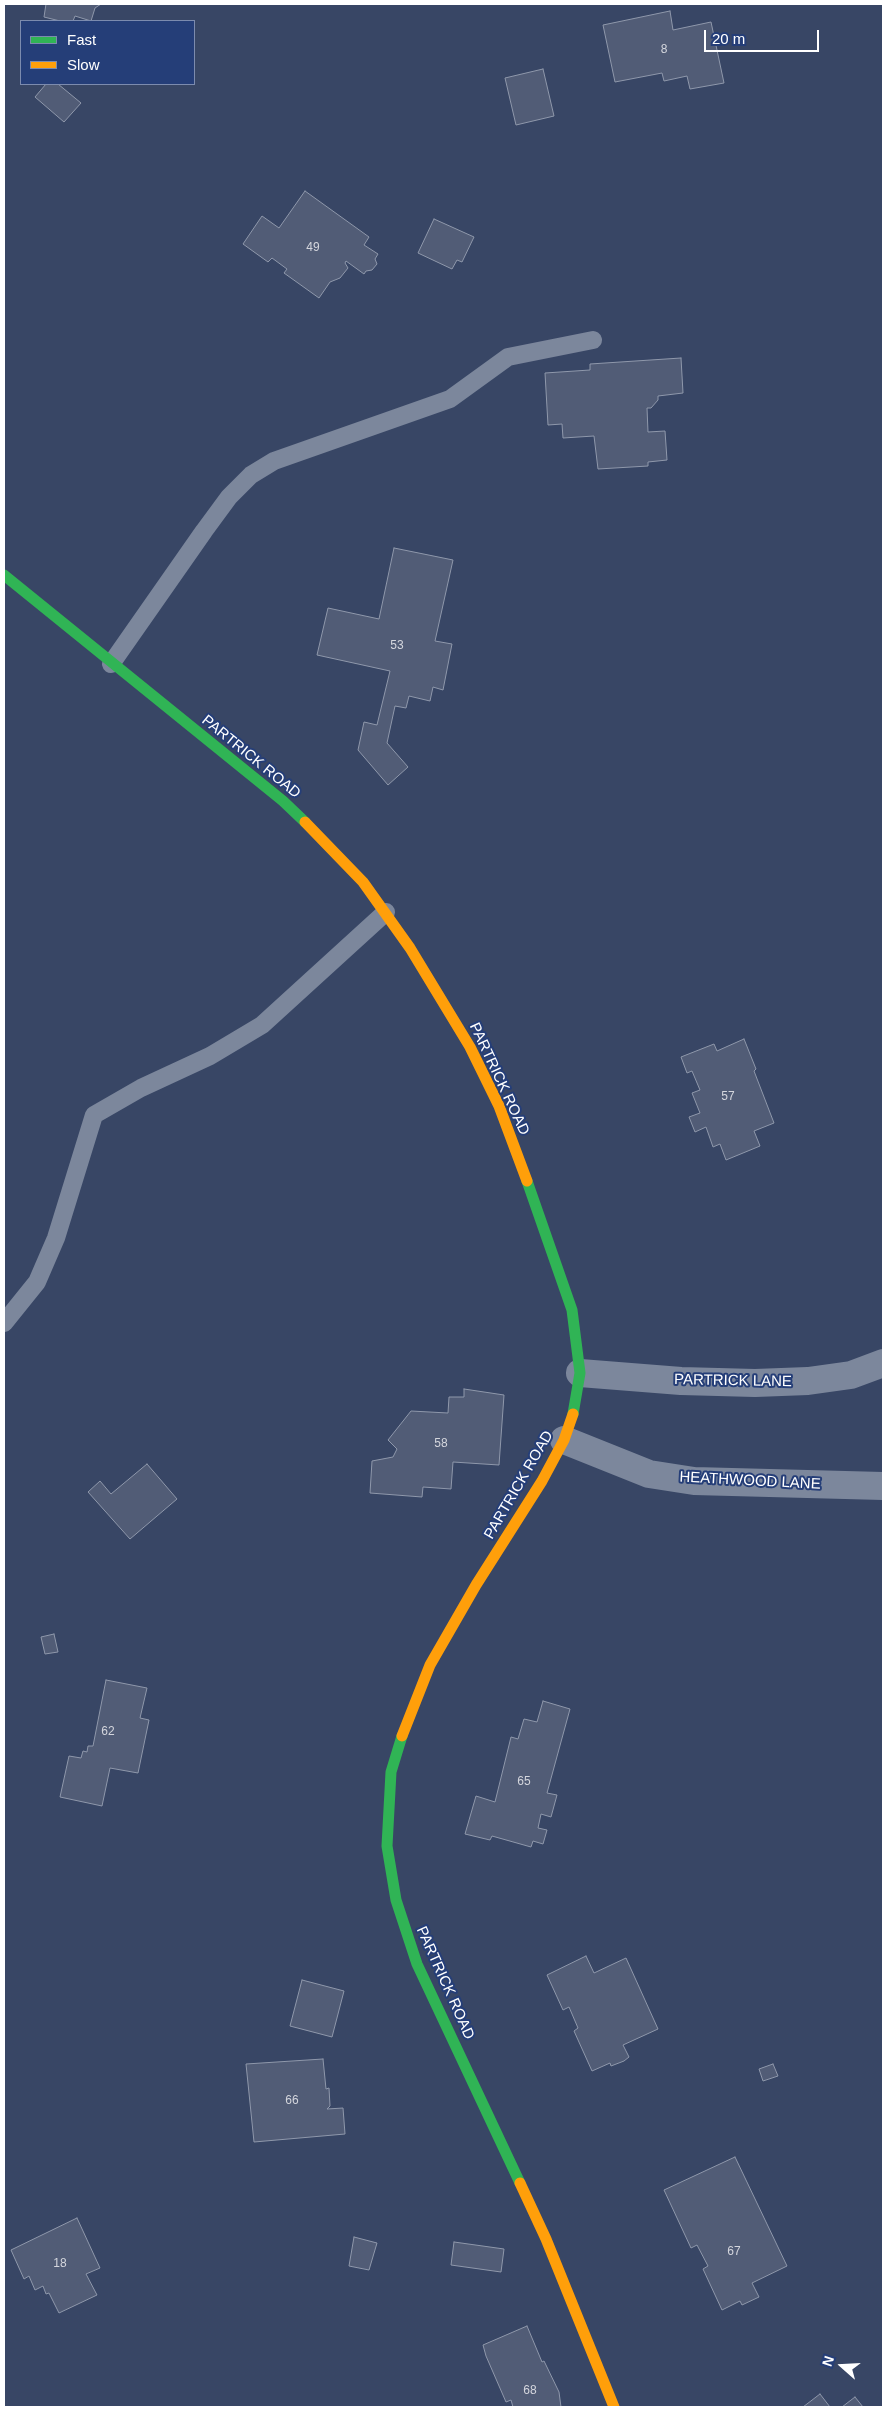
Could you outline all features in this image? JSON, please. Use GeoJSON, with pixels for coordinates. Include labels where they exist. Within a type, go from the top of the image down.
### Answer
{"type":"FeatureCollection","features":[{"type":"Feature","properties":{"kind":"street","name":"PARTRICK ROAD"},"geometry":{"type":"LineString","coordinates":[[4,575],[111,664],[283,801],[338,854],[386,912],[435,987],[470,1047],[499,1106],[540,1213],[572,1310],[576,1330],[580,1373],[572,1419],[564,1440],[542,1481],[444,1638],[427,1672],[404,1730],[391,1772],[387,1846],[396,1900],[417,1964],[546,2239],[592,2357],[614,2407]]}},
{"type":"Feature","properties":{"kind":"street","name":"PARTRICK LANE"},"geometry":{"type":"LineString","coordinates":[[580,1373],[681,1381],[755,1383],[808,1381],[851,1375],[883,1363]]}},
{"type":"Feature","properties":{"kind":"street","name":"HEATHWOOD LANE"},"geometry":{"type":"LineString","coordinates":[[564,1440],[649,1474],[694,1481],[883,1486]]}},
{"type":"Feature","properties":{"kind":"lane"},"geometry":{"type":"LineString","coordinates":[[111,664],[229,497],[251,476],[274,461],[450,399],[508,357],[593,340]]}},
{"type":"Feature","properties":{"kind":"lane"},"geometry":{"type":"LineString","coordinates":[[4,1323],[37,1282],[56,1238],[94,1115],[141,1088],[210,1056],[262,1025],[386,912]]}},
{"type":"Feature","properties":{"kind":"building"},"geometry":{"type":"Polygon","coordinates":[[[46,4],[101,4],[95,8],[91,20],[75,16],[73,20],[56,20],[44,17],[46,4]]]}},
{"type":"Feature","properties":{"kind":"building"},"geometry":{"type":"Polygon","coordinates":[[[670,11],[673,30],[711,22],[724,83],[690,89],[687,76],[664,81],[662,73],[615,82],[603,25],[670,11]]]}},
{"type":"Feature","properties":{"kind":"building"},"geometry":{"type":"Polygon","coordinates":[[[543,69],[554,116],[516,125],[505,78],[543,69]]]}},
{"type":"Feature","properties":{"kind":"building"},"geometry":{"type":"Polygon","coordinates":[[[45,85],[59,85],[81,103],[64,122],[35,97],[45,85]]]}},
{"type":"Feature","properties":{"kind":"building"},"geometry":{"type":"Polygon","coordinates":[[[305,191],[369,237],[364,245],[378,254],[375,259],[377,264],[372,270],[366,271],[364,274],[346,261],[345,263],[348,268],[340,278],[330,282],[319,298],[284,273],[287,269],[272,258],[268,262],[243,244],[262,216],[279,228],[305,191]]]}},
{"type":"Feature","properties":{"kind":"building"},"geometry":{"type":"Polygon","coordinates":[[[434,219],[474,237],[462,262],[457,260],[452,269],[418,253],[434,219]]]}},
{"type":"Feature","properties":{"kind":"building"},"geometry":{"type":"Polygon","coordinates":[[[681,358],[683,393],[658,396],[658,400],[651,408],[647,408],[648,432],[665,431],[667,460],[648,462],[648,466],[598,469],[594,436],[563,438],[562,424],[548,425],[545,373],[590,370],[590,364],[681,358]]]}},
{"type":"Feature","properties":{"kind":"building"},"geometry":{"type":"Polygon","coordinates":[[[394,548],[453,560],[435,641],[452,644],[443,690],[433,687],[430,701],[409,696],[406,708],[395,706],[387,743],[408,767],[388,785],[358,750],[364,722],[377,725],[390,671],[317,655],[328,608],[379,619],[394,548]]]}},
{"type":"Feature","properties":{"kind":"building"},"geometry":{"type":"Polygon","coordinates":[[[744,1039],[774,1123],[754,1131],[760,1146],[726,1160],[720,1144],[713,1147],[706,1127],[695,1132],[689,1117],[700,1113],[692,1093],[700,1090],[692,1071],[687,1073],[681,1057],[714,1044],[717,1051],[744,1039]]]}},
{"type":"Feature","properties":{"kind":"building"},"geometry":{"type":"Polygon","coordinates":[[[464,1389],[504,1395],[499,1465],[453,1462],[451,1489],[423,1487],[422,1497],[370,1493],[372,1461],[393,1457],[397,1449],[388,1440],[411,1411],[448,1413],[449,1397],[464,1397],[464,1389]]]}},
{"type":"Feature","properties":{"kind":"building"},"geometry":{"type":"Polygon","coordinates":[[[147,1464],[177,1499],[130,1539],[88,1492],[100,1481],[111,1494],[147,1464]]]}},
{"type":"Feature","properties":{"kind":"building"},"geometry":{"type":"Polygon","coordinates":[[[54,1634],[58,1652],[45,1654],[41,1637],[54,1634]]]}},
{"type":"Feature","properties":{"kind":"building"},"geometry":{"type":"Polygon","coordinates":[[[106,1680],[147,1688],[140,1718],[149,1720],[138,1773],[110,1768],[102,1806],[60,1797],[69,1756],[81,1758],[83,1751],[87,1752],[88,1746],[93,1746],[106,1680]]]}},
{"type":"Feature","properties":{"kind":"building"},"geometry":{"type":"Polygon","coordinates":[[[543,1701],[570,1709],[547,1793],[557,1795],[551,1817],[541,1814],[538,1828],[547,1830],[543,1844],[533,1841],[531,1847],[492,1836],[490,1840],[465,1834],[476,1796],[495,1802],[511,1737],[518,1739],[524,1719],[537,1722],[543,1701]]]}},
{"type":"Feature","properties":{"kind":"building"},"geometry":{"type":"Polygon","coordinates":[[[586,1956],[594,1973],[626,1958],[658,2029],[623,2045],[629,2057],[624,2061],[611,2066],[610,2063],[592,2071],[574,2031],[578,2028],[569,2007],[563,2010],[547,1975],[586,1956]]]}},
{"type":"Feature","properties":{"kind":"building"},"geometry":{"type":"Polygon","coordinates":[[[302,1980],[344,1991],[332,2037],[290,2026],[302,1980]]]}},
{"type":"Feature","properties":{"kind":"building"},"geometry":{"type":"Polygon","coordinates":[[[323,2059],[326,2089],[329,2088],[330,2106],[327,2109],[343,2108],[345,2134],[254,2142],[246,2064],[323,2059]]]}},
{"type":"Feature","properties":{"kind":"building"},"geometry":{"type":"Polygon","coordinates":[[[773,2064],[778,2076],[763,2081],[759,2069],[773,2064]]]}},
{"type":"Feature","properties":{"kind":"building"},"geometry":{"type":"Polygon","coordinates":[[[735,2157],[787,2266],[752,2283],[759,2297],[742,2305],[740,2301],[722,2310],[703,2269],[708,2266],[697,2245],[691,2248],[664,2190],[735,2157]]]}},
{"type":"Feature","properties":{"kind":"building"},"geometry":{"type":"Polygon","coordinates":[[[77,2218],[100,2268],[86,2274],[97,2295],[59,2313],[49,2293],[46,2294],[43,2286],[35,2290],[29,2276],[24,2279],[11,2250],[77,2218]]]}},
{"type":"Feature","properties":{"kind":"building"},"geometry":{"type":"Polygon","coordinates":[[[354,2237],[377,2243],[369,2270],[349,2266],[354,2237]]]}},
{"type":"Feature","properties":{"kind":"building"},"geometry":{"type":"Polygon","coordinates":[[[454,2242],[504,2249],[501,2272],[451,2265],[454,2242]]]}},
{"type":"Feature","properties":{"kind":"building"},"geometry":{"type":"Polygon","coordinates":[[[527,2326],[542,2362],[544,2361],[559,2392],[561,2407],[513,2407],[511,2400],[506,2402],[486,2356],[483,2345],[527,2326]]]}},
{"type":"Feature","properties":{"kind":"building"},"geometry":{"type":"Polygon","coordinates":[[[820,2394],[830,2407],[803,2407],[820,2394]]]}},
{"type":"Feature","properties":{"kind":"building"},"geometry":{"type":"Polygon","coordinates":[[[855,2397],[863,2407],[842,2407],[855,2397]]]}},
{"type":"Feature","properties":{"kind":"traffic: fast"},"geometry":{"type":"LineString","coordinates":[[4,575],[283,801],[305,822]]}},
{"type":"Feature","properties":{"kind":"traffic: fast"},"geometry":{"type":"LineString","coordinates":[[527,1181],[572,1310],[580,1373],[573,1414]]}},
{"type":"Feature","properties":{"kind":"traffic: fast"},"geometry":{"type":"LineString","coordinates":[[402,1736],[391,1772],[387,1846],[396,1900],[417,1964],[520,2183]]}},
{"type":"Feature","properties":{"kind":"traffic: slow"},"geometry":{"type":"LineString","coordinates":[[305,822],[363,882],[410,948],[470,1047],[499,1106],[527,1181]]}},
{"type":"Feature","properties":{"kind":"traffic: slow"},"geometry":{"type":"LineString","coordinates":[[402,1736],[430,1665],[476,1585],[542,1481],[564,1440],[573,1414]]}},
{"type":"Feature","properties":{"kind":"traffic: slow"},"geometry":{"type":"LineString","coordinates":[[520,2183],[546,2239],[614,2407]]}}]}
